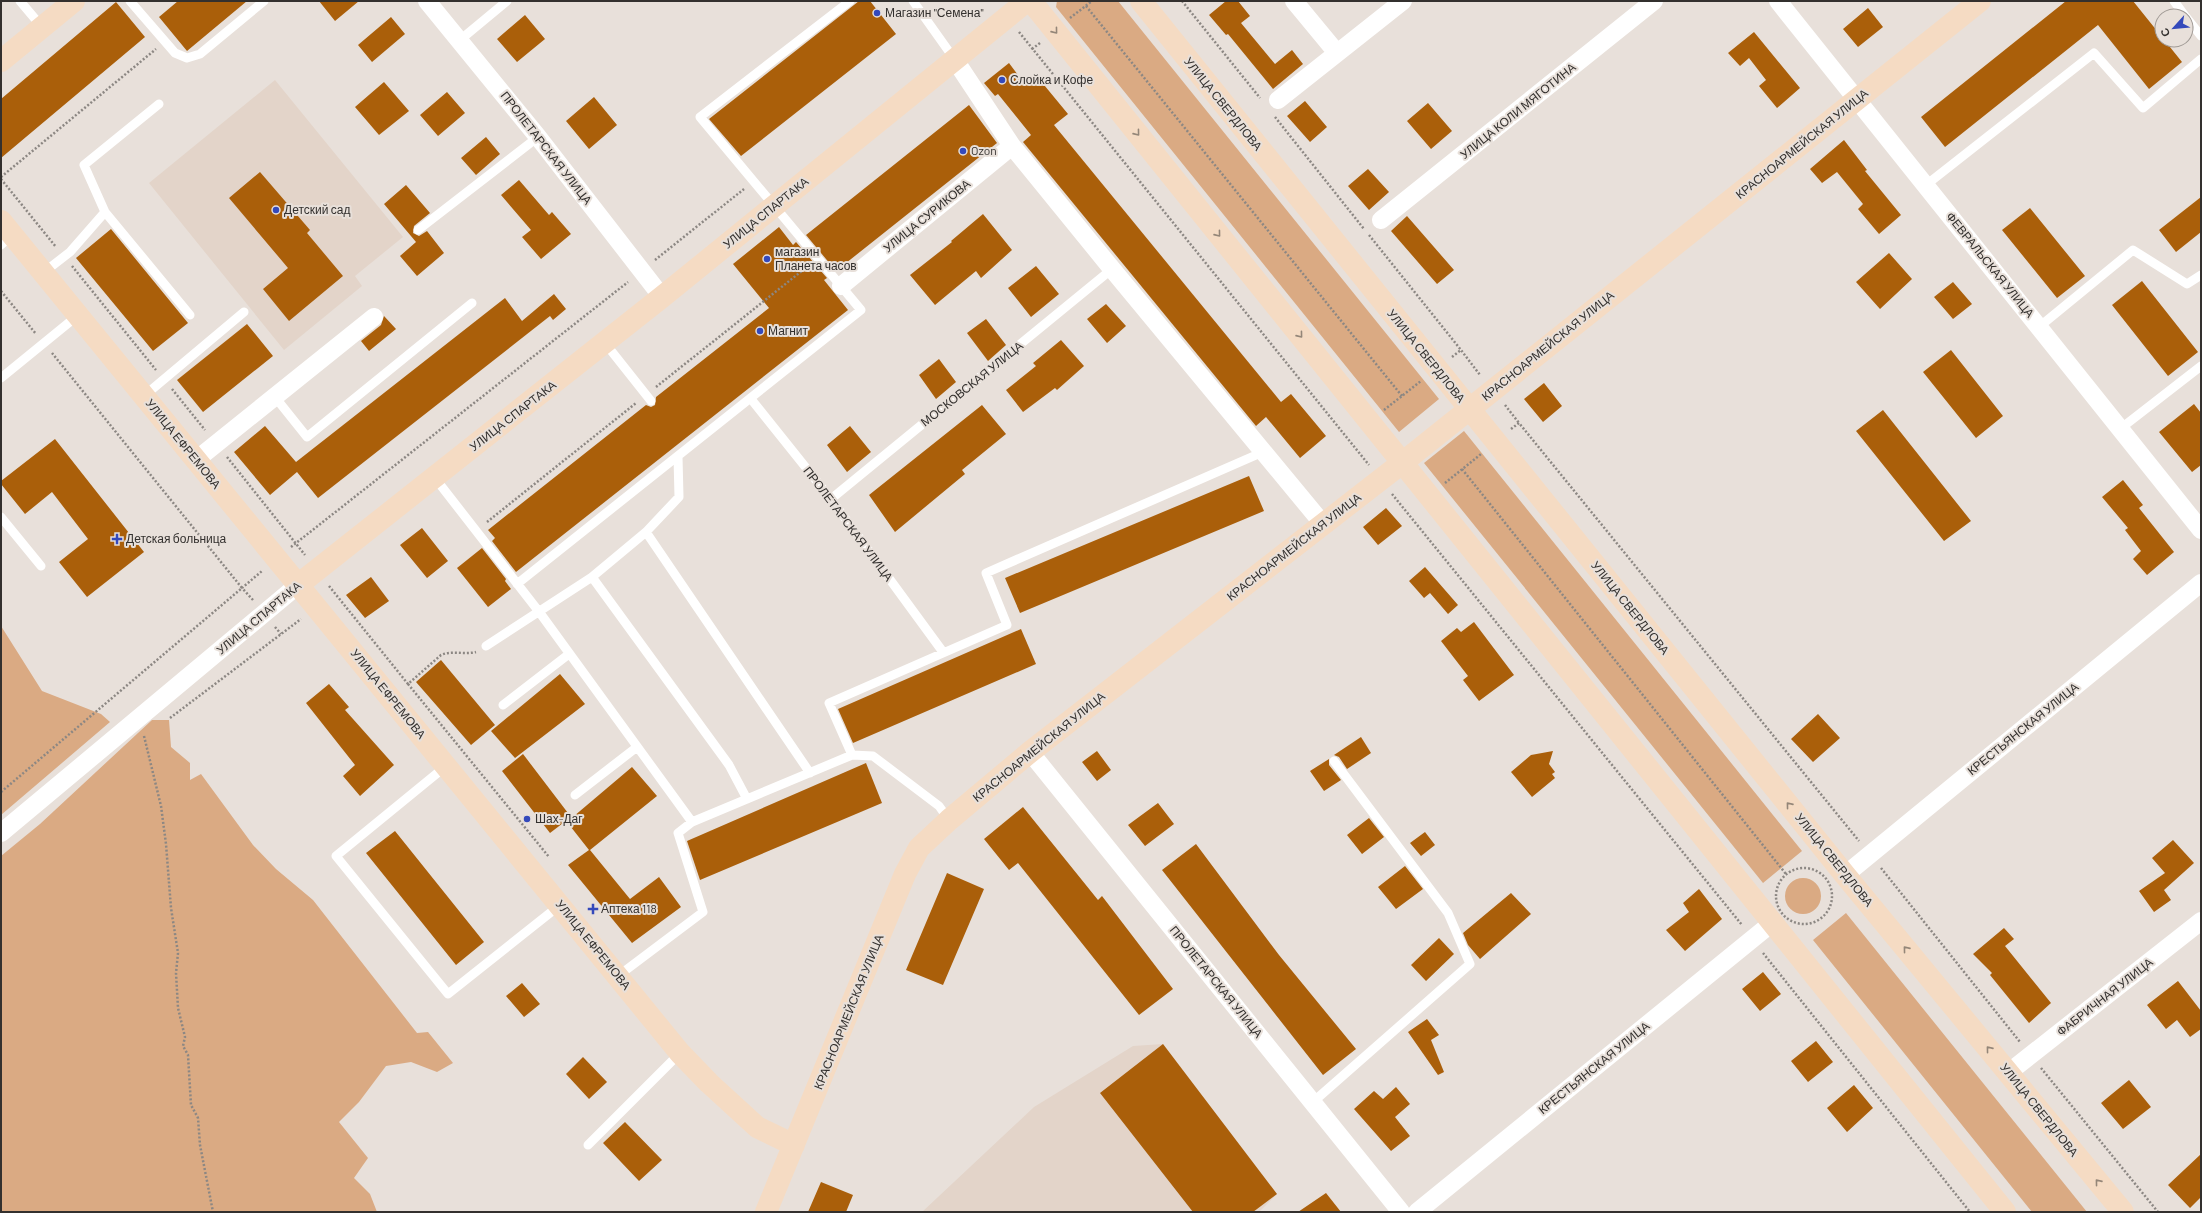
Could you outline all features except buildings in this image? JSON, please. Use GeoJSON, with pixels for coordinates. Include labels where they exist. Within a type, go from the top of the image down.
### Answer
{"type":"FeatureCollection","features":[{"type":"Feature","properties":{"kind":"main road"},"geometry":{"type":"LineString","coordinates":[[1,61],[74,1]]}},
{"type":"Feature","properties":{"kind":"main road","name":"УЛИЦА СПАРТАКА"},"geometry":{"type":"LineString","coordinates":[[298,585],[662,297],[1027,1]]}},
{"type":"Feature","properties":{"kind":"main road"},"geometry":{"type":"LineString","coordinates":[[1031,1],[2004,1212]]}},
{"type":"Feature","properties":{"kind":"main road","name":"УЛИЦА СВЕРДЛОВА"},"geometry":{"type":"LineString","coordinates":[[1141,1],[1845,875],[2123,1212]]}},
{"type":"Feature","properties":{"kind":"main road","name":"КРАСНОАРМЕЙСКАЯ УЛИЦА"},"geometry":{"type":"LineString","coordinates":[[766,1212],[905,874],[919,848],[949,820],[1030,752],[1402,463],[1980,1]]}},
{"type":"Feature","properties":{"kind":"main road","name":"УЛИЦА ЕФРЕМОВА"},"geometry":{"type":"LineString","coordinates":[[5,234],[43,273],[680,1053],[709,1083],[757,1127],[794,1145]]}},
{"type":"Feature","properties":{"kind":"street","name":"ПРОЛЕТАРСКАЯ УЛИЦА"},"geometry":{"type":"LineString","coordinates":[[427,1],[538,137],[662,297]]}},
{"type":"Feature","properties":{"kind":"street"},"geometry":{"type":"LineString","coordinates":[[1294,1],[1337,53]]}},
{"type":"Feature","properties":{"kind":"street"},"geometry":{"type":"LineString","coordinates":[[1270,105],[1403,1]]}},
{"type":"Feature","properties":{"kind":"street","name":"УЛИЦА КОЛИ МЯГОТИНА"},"geometry":{"type":"LineString","coordinates":[[1381,220],[1654,1]]}},
{"type":"Feature","properties":{"kind":"street","name":"ФЕВРАЛЬСКАЯ УЛИЦА"},"geometry":{"type":"LineString","coordinates":[[1778,1],[2201,530]]}},
{"type":"Feature","properties":{"kind":"street"},"geometry":{"type":"LineString","coordinates":[[955,60],[1012,146],[1323,524]]}},
{"type":"Feature","properties":{"kind":"street","name":"УЛИЦА СУРИКОВА"},"geometry":{"type":"LineString","coordinates":[[841,286],[1012,146]]}},
{"type":"Feature","properties":{"kind":"street"},"geometry":{"type":"LineString","coordinates":[[196,460],[374,317]]}},
{"type":"Feature","properties":{"kind":"street","name":"КРЕСТЬЯНСКАЯ УЛИЦА"},"geometry":{"type":"LineString","coordinates":[[1845,875],[2201,582]]}},
{"type":"Feature","properties":{"kind":"street","name":"УЛИЦА СПАРТАКА"},"geometry":{"type":"LineString","coordinates":[[1,833],[298,585]]}},
{"type":"Feature","properties":{"kind":"street","name":"ПРОЛЕТАРСКАЯ УЛИЦА"},"geometry":{"type":"LineString","coordinates":[[1030,752],[1401,1212]]}},
{"type":"Feature","properties":{"kind":"street","name":"ФАБРИЧНАЯ УЛИЦА"},"geometry":{"type":"LineString","coordinates":[[2008,1073],[2201,921]]}},
{"type":"Feature","properties":{"kind":"street","name":"КРЕСТЬЯНСКАЯ УЛИЦА"},"geometry":{"type":"LineString","coordinates":[[1417,1212],[1772,923]]}},
{"type":"Feature","properties":{"kind":"lane"},"geometry":{"type":"LineString","coordinates":[[20,1],[42,27]]}},
{"type":"Feature","properties":{"kind":"lane"},"geometry":{"type":"LineString","coordinates":[[130,1],[175,53],[187,58],[200,54],[264,1]]}},
{"type":"Feature","properties":{"kind":"lane"},"geometry":{"type":"LineString","coordinates":[[460,40],[507,1]]}},
{"type":"Feature","properties":{"kind":"lane"},"geometry":{"type":"LineString","coordinates":[[517,584],[861,310],[700,117],[850,1]]}},
{"type":"Feature","properties":{"kind":"lane"},"geometry":{"type":"LineString","coordinates":[[913,1],[955,60]]}},
{"type":"Feature","properties":{"kind":"lane"},"geometry":{"type":"LineString","coordinates":[[2194,27],[2201,36]]}},
{"type":"Feature","properties":{"kind":"lane"},"geometry":{"type":"LineString","coordinates":[[1926,185],[2094,53],[2143,108],[2201,58]]}},
{"type":"Feature","properties":{"kind":"lane"},"geometry":{"type":"LineString","coordinates":[[159,104],[84,166],[105,212],[190,315]]}},
{"type":"Feature","properties":{"kind":"lane"},"geometry":{"type":"LineString","coordinates":[[418,230],[538,137]]}},
{"type":"Feature","properties":{"kind":"lane"},"geometry":{"type":"LineString","coordinates":[[43,273],[64,257],[105,212]]}},
{"type":"Feature","properties":{"kind":"lane"},"geometry":{"type":"LineString","coordinates":[[2039,327],[2133,250],[2187,284],[2201,275]]}},
{"type":"Feature","properties":{"kind":"lane","name":"МОСКОВСКАЯ УЛИЦА"},"geometry":{"type":"LineString","coordinates":[[831,499],[1112,269]]}},
{"type":"Feature","properties":{"kind":"lane"},"geometry":{"type":"LineString","coordinates":[[275,397],[307,436],[472,303]]}},
{"type":"Feature","properties":{"kind":"lane"},"geometry":{"type":"LineString","coordinates":[[144,396],[244,312]]}},
{"type":"Feature","properties":{"kind":"lane"},"geometry":{"type":"LineString","coordinates":[[1,378],[77,316]]}},
{"type":"Feature","properties":{"kind":"lane"},"geometry":{"type":"LineString","coordinates":[[604,343],[651,401]]}},
{"type":"Feature","properties":{"kind":"lane"},"geometry":{"type":"LineString","coordinates":[[2120,429],[2201,366]]}},
{"type":"Feature","properties":{"kind":"lane","name":"ПРОЛЕТАРСКАЯ УЛИЦА"},"geometry":{"type":"LineString","coordinates":[[751,398],[831,499],[943,652]]}},
{"type":"Feature","properties":{"kind":"lane"},"geometry":{"type":"LineString","coordinates":[[682,441],[688,449]]}},
{"type":"Feature","properties":{"kind":"lane"},"geometry":{"type":"LineString","coordinates":[[852,755],[829,703],[1007,625],[986,573],[1263,452]]}},
{"type":"Feature","properties":{"kind":"lane"},"geometry":{"type":"LineString","coordinates":[[486,646],[540,613],[592,577],[646,532],[679,497],[678,457]]}},
{"type":"Feature","properties":{"kind":"lane"},"geometry":{"type":"LineString","coordinates":[[434,478],[540,613],[692,822]]}},
{"type":"Feature","properties":{"kind":"lane"},"geometry":{"type":"LineString","coordinates":[[1,517],[41,566]]}},
{"type":"Feature","properties":{"kind":"lane"},"geometry":{"type":"LineString","coordinates":[[646,532],[810,773]]}},
{"type":"Feature","properties":{"kind":"lane"},"geometry":{"type":"LineString","coordinates":[[592,577],[729,765],[747,799]]}},
{"type":"Feature","properties":{"kind":"lane"},"geometry":{"type":"LineString","coordinates":[[503,705],[569,654]]}},
{"type":"Feature","properties":{"kind":"lane"},"geometry":{"type":"LineString","coordinates":[[575,795],[638,747]]}},
{"type":"Feature","properties":{"kind":"lane"},"geometry":{"type":"LineString","coordinates":[[618,976],[703,912],[678,833],[692,822],[852,755],[873,756],[939,806],[949,820]]}},
{"type":"Feature","properties":{"kind":"lane"},"geometry":{"type":"LineString","coordinates":[[1313,1102],[1470,964],[1448,913],[1334,761]]}},
{"type":"Feature","properties":{"kind":"lane"},"geometry":{"type":"LineString","coordinates":[[446,766],[336,856],[448,994],[560,905]]}},
{"type":"Feature","properties":{"kind":"lane"},"geometry":{"type":"LineString","coordinates":[[588,1145],[680,1053]]}},
{"type":"Feature","properties":{"kind":"path"},"geometry":{"type":"LineString","coordinates":[[1182,1],[1270,105],[1461,350]]}},
{"type":"Feature","properties":{"kind":"path"},"geometry":{"type":"LineString","coordinates":[[1086,6],[1402,396]]}},
{"type":"Feature","properties":{"kind":"path"},"geometry":{"type":"LineString","coordinates":[[1007,17],[1380,480],[1753,939],[1970,1212]]}},
{"type":"Feature","properties":{"kind":"path"},"geometry":{"type":"LineString","coordinates":[[165,42],[1,178],[551,860]]}},
{"type":"Feature","properties":{"kind":"path"},"geometry":{"type":"LineString","coordinates":[[1,792],[277,559],[754,181]]}},
{"type":"Feature","properties":{"kind":"path"},"geometry":{"type":"LineString","coordinates":[[1,291],[281,634]]}},
{"type":"Feature","properties":{"kind":"path"},"geometry":{"type":"LineString","coordinates":[[1407,513],[1519,423],[1870,854],[2158,1212]]}},
{"type":"Feature","properties":{"kind":"path"},"geometry":{"type":"LineString","coordinates":[[1462,469],[1786,874]]}},
{"type":"Feature","properties":{"kind":"path"},"geometry":{"type":"LineString","coordinates":[[164,722],[335,592]]}},
{"type":"Feature","properties":{"kind":"path"},"geometry":{"type":"LineString","coordinates":[[408,684],[441,655],[446,653],[470,653],[486,646]]}},
{"type":"Feature","properties":{"kind":"path"},"geometry":{"type":"LineString","coordinates":[[151,731],[144,736],[161,806],[166,844],[171,908],[178,953],[176,973],[178,1008],[185,1037],[183,1046],[188,1055],[191,1105],[198,1118],[200,1146],[213,1212]]}},
{"type":"Feature","properties":{"kind":"path"},"geometry":{"type":"LineString","coordinates":[[1804,867],[1814,869],[1822,873],[1828,880],[1832,894],[1830,908],[1825,915],[1817,921],[1798,924],[1782,914],[1777,906],[1776,893],[1780,879],[1786,874],[1795,868],[1804,867]]}},
{"type":"Feature","properties":{"kind":"shaded area"},"geometry":{"type":"Polygon","coordinates":[[[1057,1],[1118,1],[1439,399],[1399,432],[1056,7],[1057,1]]]}},
{"type":"Feature","properties":{"kind":"shaded area","name":"Детский сад"},"geometry":{"type":"Polygon","coordinates":[[[275,80],[403,237],[355,276],[362,286],[284,350],[149,183],[275,80]]]}},
{"type":"Feature","properties":{"kind":"shaded area"},"geometry":{"type":"Polygon","coordinates":[[[1464,431],[1802,851],[1763,883],[1424,463],[1464,431]]]}},
{"type":"Feature","properties":{"kind":"shaded area"},"geometry":{"type":"Polygon","coordinates":[[[1,626],[42,691],[101,714],[110,722],[1,815],[1,626]]]}},
{"type":"Feature","properties":{"kind":"shaded area"},"geometry":{"type":"Polygon","coordinates":[[[152,720],[169,720],[171,747],[190,763],[190,780],[201,774],[253,845],[276,869],[313,900],[417,1033],[428,1032],[453,1063],[437,1072],[411,1062],[386,1066],[359,1102],[339,1122],[368,1158],[354,1178],[370,1194],[377,1212],[1,1212],[1,856],[40,824],[152,720]]]}},
{"type":"Feature","properties":{"kind":"shaded area"},"geometry":{"type":"Polygon","coordinates":[[[1807,878],[1816,883],[1820,889],[1820,903],[1816,909],[1807,914],[1799,914],[1790,909],[1786,903],[1785,892],[1790,883],[1796,879],[1807,878]]]}},
{"type":"Feature","properties":{"kind":"shaded area"},"geometry":{"type":"Polygon","coordinates":[[[1846,913],[2087,1212],[2032,1212],[1813,940],[1846,913]]]}},
{"type":"Feature","properties":{"kind":"shaded area"},"geometry":{"type":"Polygon","coordinates":[[[1163,1044],[1277,1194],[1259,1212],[922,1212],[1034,1107],[1133,1046],[1163,1044]]]}},
{"type":"Feature","properties":{"kind":"place","name":"Магазин \"Семена\""},"geometry":{"type":"Point","coordinates":[877,13]}},
{"type":"Feature","properties":{"kind":"place","name":"Слойка и Кофе"},"geometry":{"type":"Point","coordinates":[1002,80]}},
{"type":"Feature","properties":{"kind":"place","name":"Ozon"},"geometry":{"type":"Point","coordinates":[963,151]}},
{"type":"Feature","properties":{"kind":"place","name":"Детский сад"},"geometry":{"type":"Point","coordinates":[276,210]}},
{"type":"Feature","properties":{"kind":"place","name":"магазин Планета часов"},"geometry":{"type":"Point","coordinates":[767,259]}},
{"type":"Feature","properties":{"kind":"place","name":"Магнит"},"geometry":{"type":"Point","coordinates":[760,331]}},
{"type":"Feature","properties":{"kind":"place","name":"Детская больница"},"geometry":{"type":"Point","coordinates":[117,539]}},
{"type":"Feature","properties":{"kind":"place","name":"Шах-Даг"},"geometry":{"type":"Point","coordinates":[527,819]}},
{"type":"Feature","properties":{"kind":"place","name":"Аптека 118"},"geometry":{"type":"Point","coordinates":[593,909]}}]}
